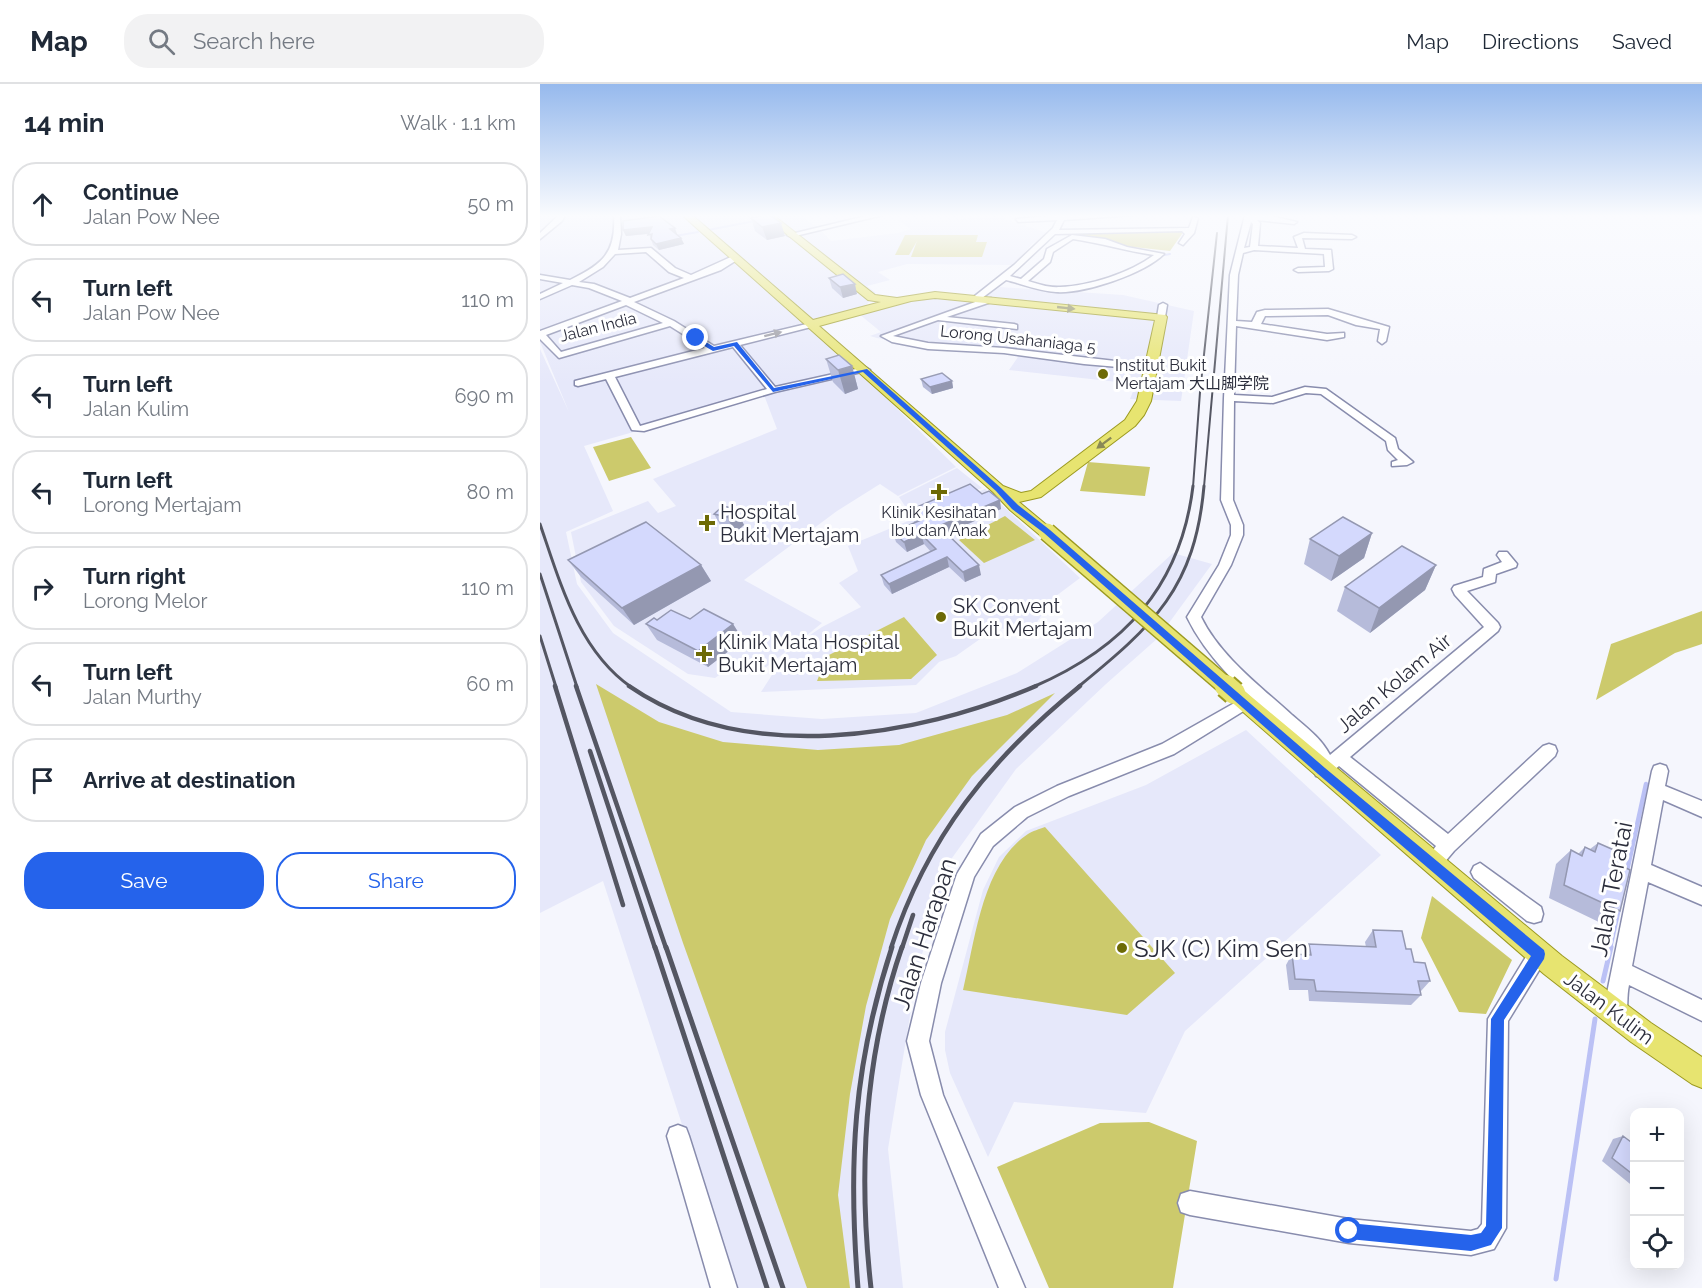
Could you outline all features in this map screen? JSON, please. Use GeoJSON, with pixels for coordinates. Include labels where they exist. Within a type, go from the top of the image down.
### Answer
{"type":"FeatureCollection","features":[{"type":"Feature","properties":{"kind":"main road","name":"Jalan Kulim"},"geometry":{"type":"LineString","coordinates":[[750,271],[865,370],[1026,515],[1240,698],[1330,764],[1432,864],[1490,913],[1643,1036],[1702,1074]]}},
{"type":"Feature","properties":{"kind":"main road"},"geometry":{"type":"LineString","coordinates":[[838,271],[872,298],[883,301],[935,296],[1162,311],[1144,401],[1130,423],[1035,494],[1020,498],[998,489]]}},
{"type":"Feature","properties":{"kind":"main road"},"geometry":{"type":"LineString","coordinates":[[854,313],[868,306],[872,298]]}},
{"type":"Feature","properties":{"kind":"main road"},"geometry":{"type":"LineString","coordinates":[[812,324],[903,300]]}},
{"type":"Feature","properties":{"kind":"main road"},"geometry":{"type":"LineString","coordinates":[[1026,515],[1035,494]]}},
{"type":"Feature","properties":{"kind":"street"},"geometry":{"type":"LineString","coordinates":[[540,297],[590,271]]}},
{"type":"Feature","properties":{"kind":"street"},"geometry":{"type":"LineString","coordinates":[[675,271],[691,278]]}},
{"type":"Feature","properties":{"kind":"street"},"geometry":{"type":"LineString","coordinates":[[540,334],[709,271]]}},
{"type":"Feature","properties":{"kind":"street"},"geometry":{"type":"LineString","coordinates":[[975,299],[1011,271]]}},
{"type":"Feature","properties":{"kind":"street"},"geometry":{"type":"LineString","coordinates":[[1023,281],[1034,271]]}},
{"type":"Feature","properties":{"kind":"street"},"geometry":{"type":"LineString","coordinates":[[1005,277],[1058,290],[1130,271]]}},
{"type":"Feature","properties":{"kind":"street"},"geometry":{"type":"LineString","coordinates":[[1235,271],[1227,500],[1237,525],[1237,535],[1225,565],[1194,617],[1205,637],[1244,679],[1316,745],[1330,764],[1449,845]]}},
{"type":"Feature","properties":{"kind":"street"},"geometry":{"type":"LineString","coordinates":[[540,277],[591,286],[670,322],[713,349]]}},
{"type":"Feature","properties":{"kind":"street"},"geometry":{"type":"LineString","coordinates":[[935,319],[988,300]]}},
{"type":"Feature","properties":{"kind":"street"},"geometry":{"type":"LineString","coordinates":[[1254,325],[1260,314],[1265,313],[1328,312],[1359,323],[1385,327],[1382,341]]}},
{"type":"Feature","properties":{"kind":"street"},"geometry":{"type":"LineString","coordinates":[[935,319],[1014,327]]}},
{"type":"Feature","properties":{"kind":"street","name":"Lorong Usahaniaga 5"},"geometry":{"type":"LineString","coordinates":[[935,319],[885,336],[910,343],[1017,352],[1150,369]]}},
{"type":"Feature","properties":{"kind":"street","name":"Jalan India"},"geometry":{"type":"LineString","coordinates":[[540,334],[559,355],[670,322]]}},
{"type":"Feature","properties":{"kind":"street"},"geometry":{"type":"LineString","coordinates":[[1232,323],[1327,337],[1341,336]]}},
{"type":"Feature","properties":{"kind":"street"},"geometry":{"type":"LineString","coordinates":[[578,383],[812,324]]}},
{"type":"Feature","properties":{"kind":"street"},"geometry":{"type":"LineString","coordinates":[[735,344],[773,390]]}},
{"type":"Feature","properties":{"kind":"street"},"geometry":{"type":"LineString","coordinates":[[609,375],[636,428],[640,429],[773,390],[865,370]]}},
{"type":"Feature","properties":{"kind":"street"},"geometry":{"type":"LineString","coordinates":[[1229,398],[1273,400],[1305,390],[1323,391],[1391,440],[1393,450],[1407,462],[1396,464]]}},
{"type":"Feature","properties":{"kind":"street","name":"Jalan Kolam Air"},"geometry":{"type":"LineString","coordinates":[[1330,764],[1493,627],[1459,589],[1490,579],[1489,572],[1511,564],[1503,555]]}},
{"type":"Feature","properties":{"kind":"street","name":"Jalan Harapan"},"geometry":{"type":"LineString","coordinates":[[1012,1288],[932,1095],[918,1041],[931,983],[966,874],[987,840],[1021,812],[1063,791],[1168,749],[1240,698]]}},
{"type":"Feature","properties":{"kind":"street"},"geometry":{"type":"LineString","coordinates":[[1432,864],[1449,845],[1550,751]]}},
{"type":"Feature","properties":{"kind":"street","name":"Jalan Teratai"},"geometry":{"type":"LineString","coordinates":[[1617,1016],[1616,998],[1660,771]]}},
{"type":"Feature","properties":{"kind":"street"},"geometry":{"type":"LineString","coordinates":[[1656,790],[1702,809]]}},
{"type":"Feature","properties":{"kind":"street"},"geometry":{"type":"LineString","coordinates":[[1641,870],[1702,896]]}},
{"type":"Feature","properties":{"kind":"street"},"geometry":{"type":"LineString","coordinates":[[1480,872],[1534,914]]}},
{"type":"Feature","properties":{"kind":"street"},"geometry":{"type":"LineString","coordinates":[[1490,913],[1507,893]]}},
{"type":"Feature","properties":{"kind":"street"},"geometry":{"type":"LineString","coordinates":[[1190,1203],[1349,1231],[1471,1243],[1485,1240],[1494,1228],[1498,1019],[1539,954]]}},
{"type":"Feature","properties":{"kind":"street","name":"Jalan Kulim"},"geometry":{"type":"LineString","coordinates":[[1622,971],[1702,1011]]}},
{"type":"Feature","properties":{"kind":"street"},"geometry":{"type":"LineString","coordinates":[[678,1136],[724,1288]]}},
{"type":"Feature","properties":{"kind":"shaded area"},"geometry":{"type":"Polygon","coordinates":[[[540,271],[881,271],[878,272],[890,280],[867,286],[876,293],[863,309],[811,327],[956,467],[898,496],[880,484],[837,511],[744,580],[822,623],[791,648],[822,627],[861,607],[839,583],[858,571],[848,546],[985,489],[1080,578],[1052,599],[1028,636],[997,627],[956,656],[939,662],[916,685],[761,692],[788,650],[765,668],[736,663],[715,678],[688,674],[614,626],[581,582],[571,532],[648,501],[658,513],[676,506],[653,479],[777,429],[764,395],[584,446],[613,511],[566,532],[577,584],[613,633],[731,712],[822,719],[916,713],[1017,673],[1098,622],[1173,553],[1212,564],[1158,638],[1016,769],[952,858],[918,967],[888,1149],[903,1288],[735,1288],[603,881],[540,913],[540,349],[569,412],[540,342],[540,271]]]}},
{"type":"Feature","properties":{"kind":"shaded area"},"geometry":{"type":"Polygon","coordinates":[[[1000,287],[1123,295],[1194,311],[1181,401],[1130,399],[1136,384],[1009,370],[1018,357],[1016,354],[938,348],[877,338],[870,336],[881,332],[859,314],[932,294],[987,296],[1000,287]]]}},
{"type":"Feature","properties":{"kind":"shaded area"},"geometry":{"type":"Polygon","coordinates":[[[631,437],[651,468],[609,481],[593,447],[631,437]]]}},
{"type":"Feature","properties":{"kind":"shaded area"},"geometry":{"type":"Polygon","coordinates":[[[1088,462],[1150,467],[1145,496],[1080,491],[1088,462]]]}},
{"type":"Feature","properties":{"kind":"shaded area","name":"Klinik Kesihatan Ibu dan Anak"},"geometry":{"type":"Polygon","coordinates":[[[957,468],[982,488],[911,515],[899,497],[957,468]]]}},
{"type":"Feature","properties":{"kind":"shaded area"},"geometry":{"type":"Polygon","coordinates":[[[1005,516],[1035,540],[984,563],[959,540],[1005,516]]]}},
{"type":"Feature","properties":{"kind":"shaded area"},"geometry":{"type":"Polygon","coordinates":[[[1702,611],[1702,644],[1675,653],[1596,700],[1611,644],[1702,611]]]}},
{"type":"Feature","properties":{"kind":"shaded area"},"geometry":{"type":"Polygon","coordinates":[[[904,617],[937,655],[911,679],[817,681],[827,656],[904,617]]]}},
{"type":"Feature","properties":{"kind":"shaded area"},"geometry":{"type":"Polygon","coordinates":[[[596,684],[659,722],[723,742],[818,750],[899,745],[1007,715],[1055,693],[972,776],[926,840],[890,919],[866,1006],[850,1094],[838,1195],[850,1288],[807,1288],[683,943],[596,684]]]}},
{"type":"Feature","properties":{"kind":"shaded area","name":"SJK (C) Kim Sen"},"geometry":{"type":"Polygon","coordinates":[[[1246,730],[1381,855],[1185,1031],[1146,1113],[1014,1102],[988,1157],[950,1073],[945,1050],[945,1032],[983,890],[999,857],[1026,831],[1146,785],[1246,730]]]}},
{"type":"Feature","properties":{"kind":"shaded area"},"geometry":{"type":"Polygon","coordinates":[[[1045,827],[1175,973],[1127,1015],[963,990],[983,905],[1000,864],[1012,847],[1028,834],[1045,827]]]}},
{"type":"Feature","properties":{"kind":"shaded area"},"geometry":{"type":"Polygon","coordinates":[[[1432,896],[1512,960],[1486,1014],[1459,1012],[1421,938],[1432,896]]]}},
{"type":"Feature","properties":{"kind":"shaded area"},"geometry":{"type":"Polygon","coordinates":[[[1149,1122],[1197,1141],[1173,1288],[1049,1288],[997,1167],[1100,1123],[1149,1122]]]}},
{"type":"Feature","properties":{"kind":"building"},"geometry":{"type":"Polygon","coordinates":[[[843,274],[855,284],[840,287],[829,278],[843,274]]]}},
{"type":"Feature","properties":{"kind":"building"},"geometry":{"type":"Polygon","coordinates":[[[839,355],[852,366],[838,370],[826,359],[839,355]]]}},
{"type":"Feature","properties":{"kind":"building"},"geometry":{"type":"Polygon","coordinates":[[[942,373],[952,381],[930,387],[921,379],[942,373]]]}},
{"type":"Feature","properties":{"kind":"building"},"geometry":{"type":"Polygon","coordinates":[[[970,484],[982,494],[989,491],[1000,500],[939,526],[979,565],[963,572],[947,557],[889,584],[881,575],[936,549],[921,534],[904,542],[893,532],[921,520],[910,510],[970,484]]]}},
{"type":"Feature","properties":{"kind":"building"},"geometry":{"type":"Polygon","coordinates":[[[723,506],[736,509],[727,517],[714,514],[723,506]]]}},
{"type":"Feature","properties":{"kind":"building"},"geometry":{"type":"Polygon","coordinates":[[[1343,517],[1372,533],[1339,556],[1310,539],[1343,517]]]}},
{"type":"Feature","properties":{"kind":"building"},"geometry":{"type":"Polygon","coordinates":[[[646,522],[701,565],[622,608],[568,560],[646,522]]]}},
{"type":"Feature","properties":{"kind":"building"},"geometry":{"type":"Polygon","coordinates":[[[1402,546],[1436,565],[1379,608],[1345,587],[1402,546]]]}},
{"type":"Feature","properties":{"kind":"building"},"geometry":{"type":"Polygon","coordinates":[[[704,609],[733,624],[698,651],[646,624],[654,618],[657,620],[671,610],[690,619],[704,609]]]}},
{"type":"Feature","properties":{"kind":"building"},"geometry":{"type":"Polygon","coordinates":[[[1598,843],[1623,854],[1620,865],[1630,870],[1620,911],[1564,885],[1571,850],[1582,856],[1585,847],[1595,852],[1598,843]]]}},
{"type":"Feature","properties":{"kind":"building"},"geometry":{"type":"Polygon","coordinates":[[[1373,930],[1402,931],[1406,949],[1411,949],[1414,962],[1425,963],[1430,981],[1418,981],[1421,995],[1316,991],[1314,980],[1295,979],[1292,954],[1311,955],[1309,944],[1376,947],[1373,930]]]}},
{"type":"Feature","properties":{"kind":"building"},"geometry":{"type":"Polygon","coordinates":[[[1623,1136],[1630,1141],[1630,1172],[1612,1158],[1623,1136]]]}},
{"type":"Feature","properties":{"kind":"waterway"},"geometry":{"type":"LineString","coordinates":[[1627,871],[1646,784]]}},
{"type":"Feature","properties":{"kind":"waterway"},"geometry":{"type":"LineString","coordinates":[[1610,948],[1619,908]]}},
{"type":"Feature","properties":{"kind":"waterway"},"geometry":{"type":"LineString","coordinates":[[1603,981],[1611,947]]}},
{"type":"Feature","properties":{"kind":"waterway"},"geometry":{"type":"LineString","coordinates":[[1556,1279],[1595,1019]]}},
{"type":"Feature","properties":{"kind":"railway"},"geometry":{"type":"LineString","coordinates":[[1193,487],[1213,271]]}},
{"type":"Feature","properties":{"kind":"railway"},"geometry":{"type":"LineString","coordinates":[[1204,487],[1223,271]]}},
{"type":"Feature","properties":{"kind":"railway"},"geometry":{"type":"LineString","coordinates":[[1033,687],[1066,671],[1095,653],[1120,633],[1143,609],[1161,583],[1176,554],[1186,522],[1193,486]]}},
{"type":"Feature","properties":{"kind":"railway"},"geometry":{"type":"LineString","coordinates":[[1078,687],[1128,644],[1166,602],[1191,552],[1199,521],[1204,486]]}},
{"type":"Feature","properties":{"kind":"railway"},"geometry":{"type":"LineString","coordinates":[[540,524],[555,569],[584,634],[597,654],[631,687]]}},
{"type":"Feature","properties":{"kind":"railway"},"geometry":{"type":"LineString","coordinates":[[540,574],[577,687]]}},
{"type":"Feature","properties":{"kind":"railway"},"geometry":{"type":"LineString","coordinates":[[540,636],[556,687]]}},
{"type":"Feature","properties":{"kind":"railway"},"geometry":{"type":"LineString","coordinates":[[555,686],[623,905]]}},
{"type":"Feature","properties":{"kind":"railway"},"geometry":{"type":"LineString","coordinates":[[576,686],[666,948]]}},
{"type":"Feature","properties":{"kind":"railway"},"geometry":{"type":"LineString","coordinates":[[629,686],[675,711],[725,727],[777,735],[831,736],[885,730],[938,719],[989,704],[1036,686]]}},
{"type":"Feature","properties":{"kind":"railway"},"geometry":{"type":"LineString","coordinates":[[891,948],[923,870],[965,803],[1018,742],[1080,686]]}},
{"type":"Feature","properties":{"kind":"railway"},"geometry":{"type":"LineString","coordinates":[[590,751],[655,948]]}},
{"type":"Feature","properties":{"kind":"railway"},"geometry":{"type":"LineString","coordinates":[[902,948],[913,915]]}},
{"type":"Feature","properties":{"kind":"railway"},"geometry":{"type":"LineString","coordinates":[[655,947],[767,1288]]}},
{"type":"Feature","properties":{"kind":"railway"},"geometry":{"type":"LineString","coordinates":[[666,947],[783,1288]]}},
{"type":"Feature","properties":{"kind":"railway"},"geometry":{"type":"LineString","coordinates":[[858,1288],[854,1157],[861,1074],[879,991],[892,947]]}},
{"type":"Feature","properties":{"kind":"railway"},"geometry":{"type":"LineString","coordinates":[[871,1288],[865,1202],[867,1116],[879,1031],[902,947]]}},
{"type":"Feature","properties":{"kind":"place","name":"Institut Bukit Mertajam 大山脚学院"},"geometry":{"type":"Point","coordinates":[1103,374]}},
{"type":"Feature","properties":{"kind":"place","name":"Klinik Kesihatan Ibu dan Anak"},"geometry":{"type":"Point","coordinates":[939,492]}},
{"type":"Feature","properties":{"kind":"place","name":"Hospital Bukit Mertajam"},"geometry":{"type":"Point","coordinates":[707,523]}},
{"type":"Feature","properties":{"kind":"place","name":"SK Convent Bukit Mertajam"},"geometry":{"type":"Point","coordinates":[941,617]}},
{"type":"Feature","properties":{"kind":"place","name":"Klinik Mata Hospital Bukit Mertajam"},"geometry":{"type":"Point","coordinates":[704,654]}},
{"type":"Feature","properties":{"kind":"place","name":"SJK (C) Kim Sen"},"geometry":{"type":"Point","coordinates":[1122,948]}},
{"type":"Feature","properties":{"kind":"route"},"geometry":{"type":"LineString","coordinates":[[696,338],[713,349],[735,344],[773,390],[865,370],[998,489],[1015,507],[1539,954],[1498,1019],[1494,1228],[1485,1240],[1471,1243],[1349,1231]]}}]}
